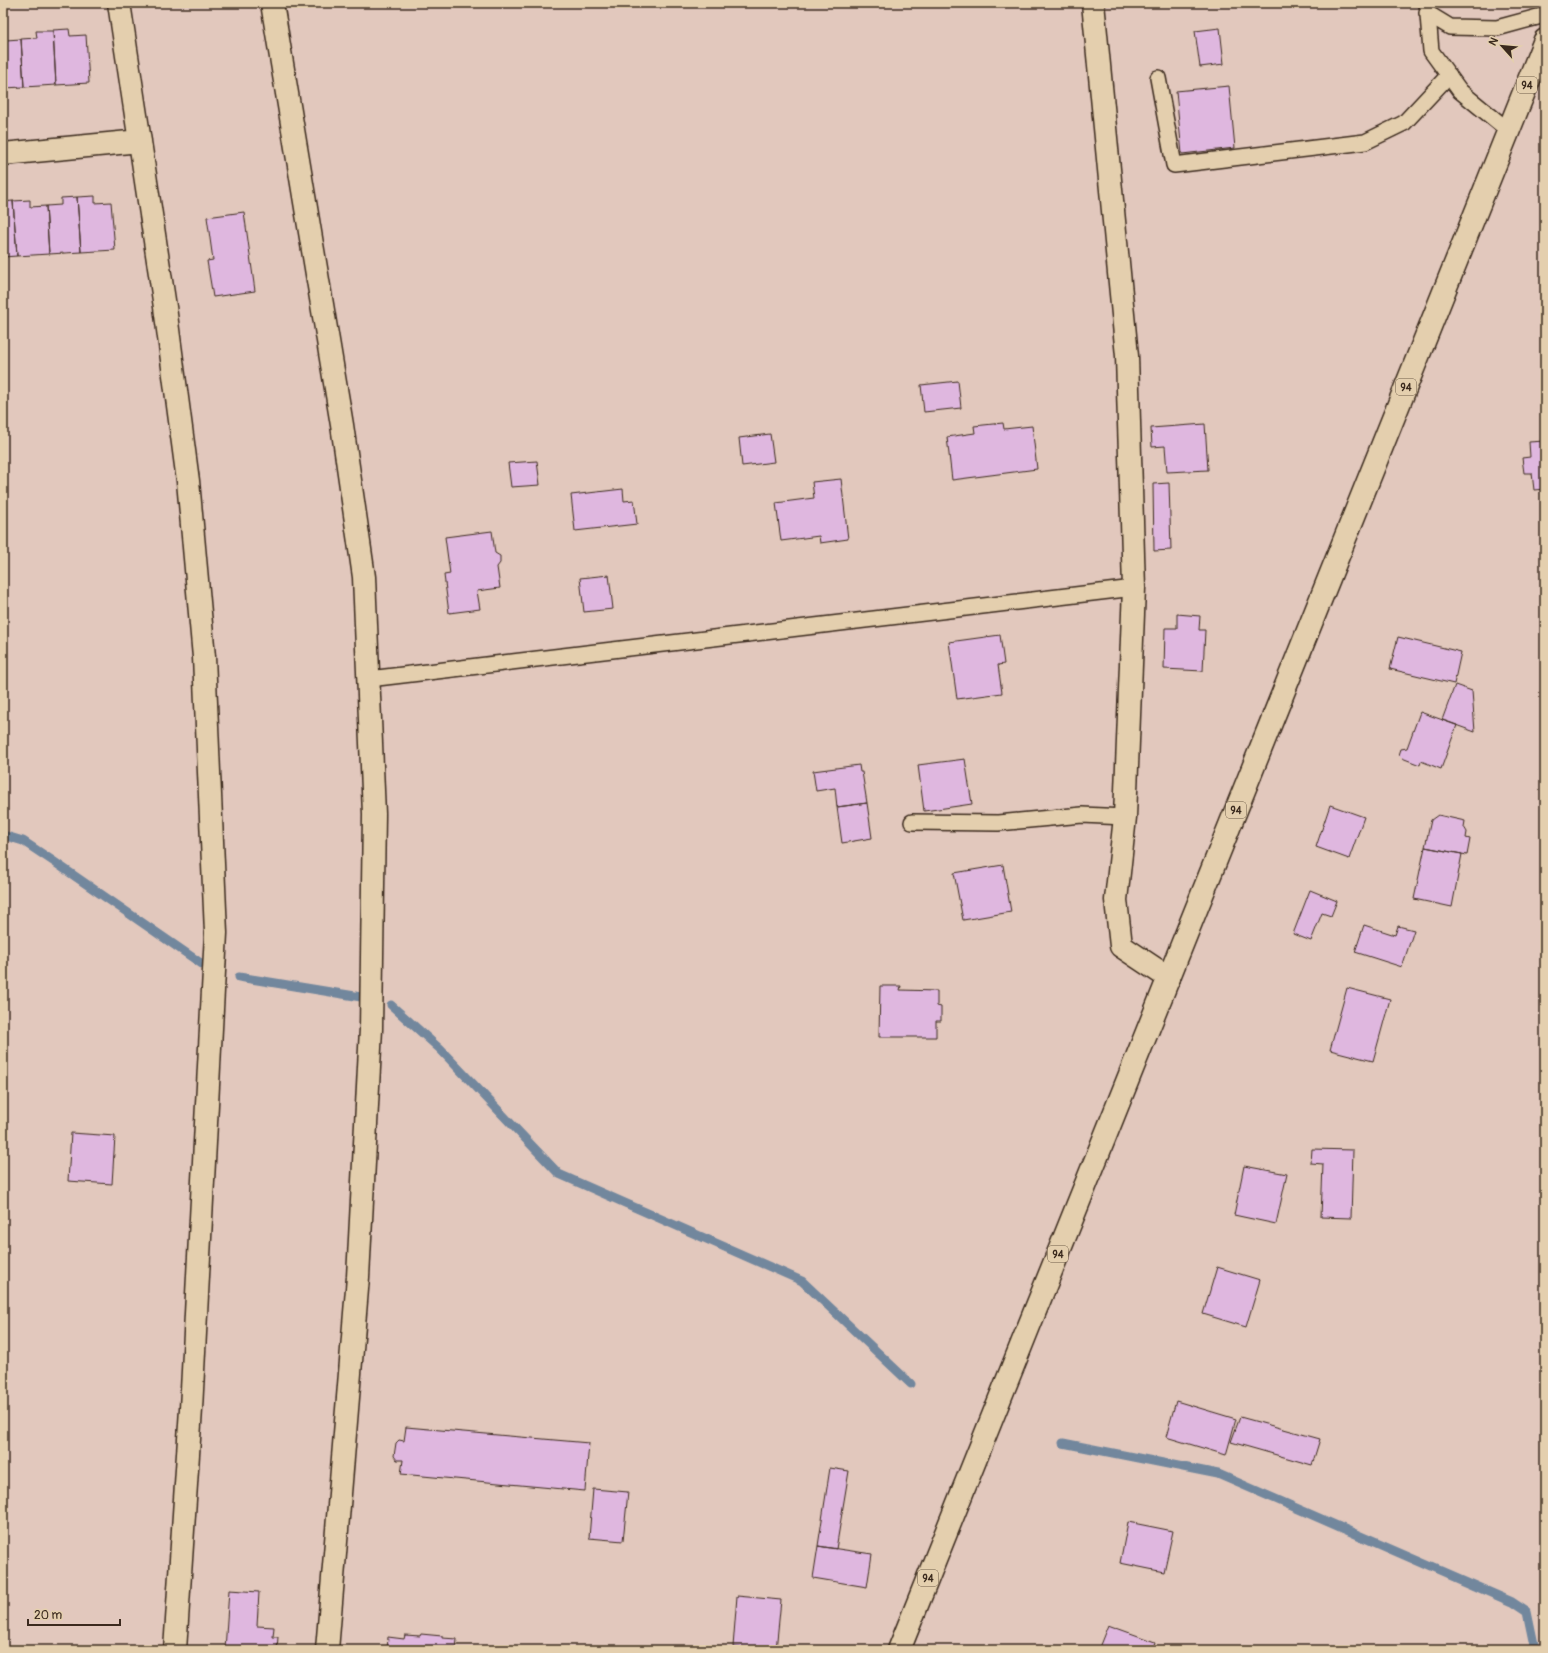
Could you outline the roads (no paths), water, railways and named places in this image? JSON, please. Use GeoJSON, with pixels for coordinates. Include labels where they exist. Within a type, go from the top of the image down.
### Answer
{"type":"FeatureCollection","features":[{"type":"Feature","properties":{"kind":"street"},"geometry":{"type":"LineString","coordinates":[[119,3],[165,307],[189,496],[204,657],[216,932],[192,1401],[175,1650]]}},
{"type":"Feature","properties":{"kind":"street"},"geometry":{"type":"LineString","coordinates":[[272,3],[344,433],[364,577],[374,814],[370,1037],[358,1277],[327,1650]]}},
{"type":"Feature","properties":{"kind":"street"},"geometry":{"type":"LineString","coordinates":[[1094,3],[1127,356],[1134,588],[1125,817],[1116,900],[1121,946],[1169,978]]}},
{"type":"Feature","properties":{"kind":"street","name":"94"},"geometry":{"type":"LineString","coordinates":[[899,1650],[1545,40]]}},
{"type":"Feature","properties":{"kind":"street"},"geometry":{"type":"LineString","coordinates":[[3,154],[140,141]]}},
{"type":"Feature","properties":{"kind":"lane"},"geometry":{"type":"LineString","coordinates":[[1427,8],[1450,27],[1497,28],[1545,15]]}},
{"type":"Feature","properties":{"kind":"lane"},"geometry":{"type":"LineString","coordinates":[[1427,8],[1431,50],[1460,91],[1509,130]]}},
{"type":"Feature","properties":{"kind":"lane"},"geometry":{"type":"LineString","coordinates":[[1158,78],[1174,165],[1364,142],[1404,123],[1449,75]]}},
{"type":"Feature","properties":{"kind":"lane"},"geometry":{"type":"LineString","coordinates":[[369,679],[1134,588]]}},
{"type":"Feature","properties":{"kind":"lane"},"geometry":{"type":"LineString","coordinates":[[912,822],[998,823],[1082,815],[1125,817]]}},
{"type":"Feature","properties":{"kind":"waterway"},"geometry":{"type":"LineString","coordinates":[[3,835],[23,841],[202,964]]}},
{"type":"Feature","properties":{"kind":"waterway"},"geometry":{"type":"LineString","coordinates":[[239,977],[361,997]]}},
{"type":"Feature","properties":{"kind":"waterway"},"geometry":{"type":"LineString","coordinates":[[391,1005],[440,1049],[559,1174],[802,1281],[911,1384]]}},
{"type":"Feature","properties":{"kind":"waterway"},"geometry":{"type":"LineString","coordinates":[[1063,1443],[1218,1474],[1512,1602],[1527,1612],[1535,1650]]}}]}
